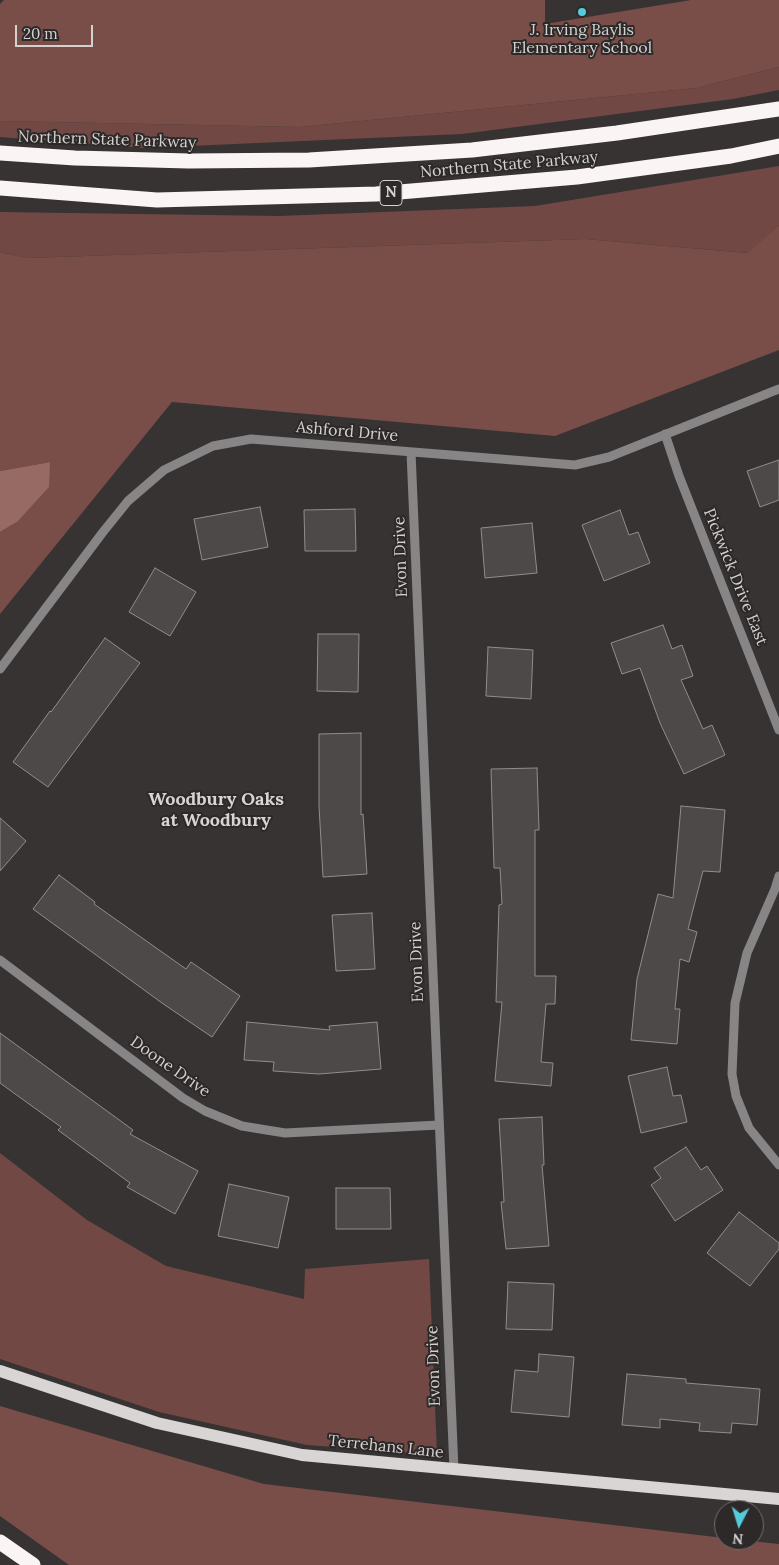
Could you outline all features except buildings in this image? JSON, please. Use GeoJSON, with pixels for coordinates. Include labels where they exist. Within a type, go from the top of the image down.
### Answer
{"type":"FeatureCollection","features":[{"type":"Feature","properties":{"kind":"highway","name":"Northern State Parkway"},"geometry":{"type":"LineString","coordinates":[[0,153],[75,158],[189,161],[309,160],[472,150],[617,133],[779,109]]}},
{"type":"Feature","properties":{"kind":"highway","name":"Northern State Parkway"},"geometry":{"type":"LineString","coordinates":[[0,188],[157,200],[376,194],[577,177],[731,156],[779,146]]}},
{"type":"Feature","properties":{"kind":"highway"},"geometry":{"type":"LineString","coordinates":[[0,1542],[33,1565]]}},
{"type":"Feature","properties":{"kind":"main road","name":"Terrehans Lane"},"geometry":{"type":"LineString","coordinates":[[0,1371],[157,1423],[302,1455],[779,1499]]}},
{"type":"Feature","properties":{"kind":"street","name":"Ashford Drive"},"geometry":{"type":"LineString","coordinates":[[0,669],[128,501],[164,470],[213,446],[251,439],[576,464],[609,457],[779,389]]}},
{"type":"Feature","properties":{"kind":"street","name":"Pickwick Drive East"},"geometry":{"type":"LineString","coordinates":[[666,434],[678,476],[779,730]]}},
{"type":"Feature","properties":{"kind":"street","name":"Evon Drive"},"geometry":{"type":"LineString","coordinates":[[411,452],[454,1470]]}},
{"type":"Feature","properties":{"kind":"street"},"geometry":{"type":"LineString","coordinates":[[779,876],[747,953],[735,1003],[732,1074],[736,1096],[749,1128],[779,1165]]}},
{"type":"Feature","properties":{"kind":"street","name":"Doone Drive"},"geometry":{"type":"LineString","coordinates":[[0,960],[182,1098],[205,1111],[242,1126],[285,1132],[439,1125]]}},
{"type":"Feature","properties":{"kind":"shaded area"},"geometry":{"type":"Polygon","coordinates":[[[4,0],[545,0],[545,24],[691,0],[779,0],[779,67],[697,88],[300,127],[0,121],[0,4],[4,0]]]}},
{"type":"Feature","properties":{"kind":"shaded area"},"geometry":{"type":"Polygon","coordinates":[[[779,67],[779,90],[733,99],[462,134],[144,148],[0,137],[0,121],[300,127],[697,88],[779,67]]]}},
{"type":"Feature","properties":{"kind":"shaded area"},"geometry":{"type":"Polygon","coordinates":[[[779,166],[779,225],[749,253],[585,239],[27,258],[0,252],[0,212],[279,216],[535,206],[779,166]]]}},
{"type":"Feature","properties":{"kind":"shaded area"},"geometry":{"type":"Polygon","coordinates":[[[779,225],[779,350],[555,436],[172,402],[0,614],[0,532],[17,522],[50,462],[0,471],[0,252],[27,258],[585,239],[748,253],[779,225]]]}},
{"type":"Feature","properties":{"kind":"shaded area"},"geometry":{"type":"Polygon","coordinates":[[[50,462],[49,487],[17,522],[0,532],[0,471],[50,462]]]}},
{"type":"Feature","properties":{"kind":"shaded area"},"geometry":{"type":"Polygon","coordinates":[[[0,1153],[87,1220],[166,1266],[304,1299],[305,1269],[429,1259],[437,1455],[307,1445],[159,1412],[0,1359],[0,1153]]]}},
{"type":"Feature","properties":{"kind":"shaded area"},"geometry":{"type":"Polygon","coordinates":[[[0,1406],[264,1484],[714,1537],[714,1550],[764,1550],[764,1542],[779,1544],[779,1565],[69,1565],[0,1516],[0,1406]]]}},
{"type":"Feature","properties":{"kind":"place","name":"J. Irving Baylis Elementary School"},"geometry":{"type":"Point","coordinates":[582,12]}},
{"type":"Feature","properties":{"kind":"district","name":"Woodbury Oaks at Woodbury"},"geometry":{"type":"Point","coordinates":[216,810]}}]}
